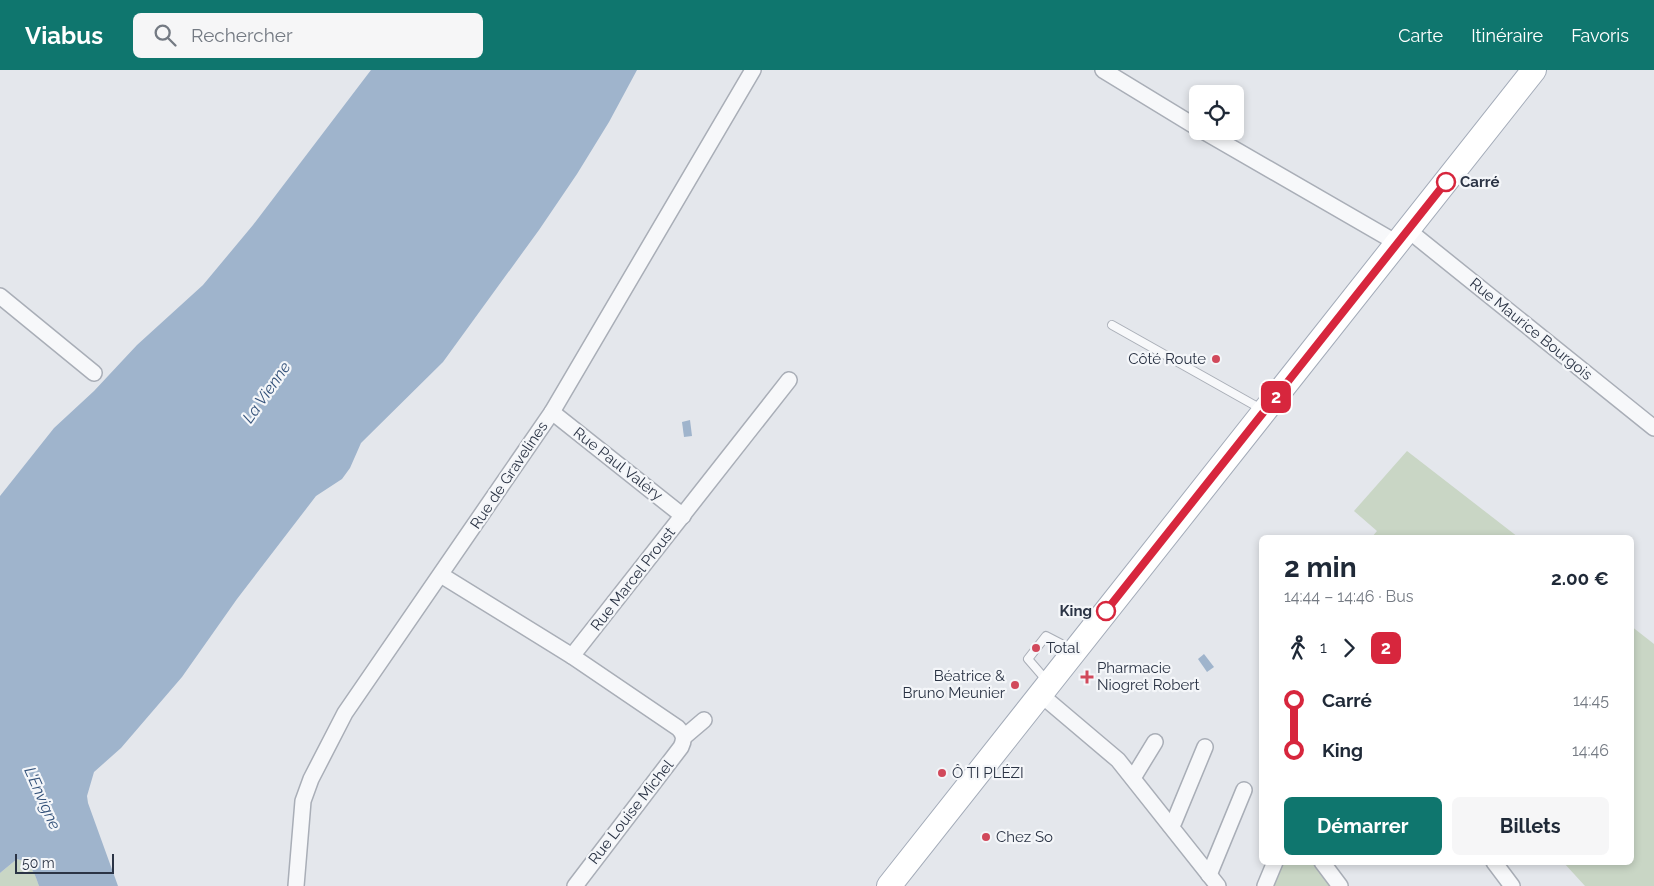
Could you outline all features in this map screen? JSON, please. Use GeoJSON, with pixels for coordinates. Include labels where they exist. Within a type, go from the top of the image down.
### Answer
{"type":"FeatureCollection","features":[{"type":"Feature","properties":{"kind":"main road"},"geometry":{"type":"LineString","coordinates":[[889,886],[1534,70]]}},
{"type":"Feature","properties":{"kind":"street","name":"Rue de Gravelines"},"geometry":{"type":"LineString","coordinates":[[296,886],[299,828],[303,801],[311,779],[344,713],[552,412],[753,70]]}},
{"type":"Feature","properties":{"kind":"street"},"geometry":{"type":"LineString","coordinates":[[1103,70],[1189,123]]}},
{"type":"Feature","properties":{"kind":"street","name":"Rue Maurice Bourgois"},"geometry":{"type":"LineString","coordinates":[[1221,140],[1403,236],[1654,428]]}},
{"type":"Feature","properties":{"kind":"street"},"geometry":{"type":"LineString","coordinates":[[0,296],[94,373]]}},
{"type":"Feature","properties":{"kind":"street","name":"Rue Marcel Proust"},"geometry":{"type":"LineString","coordinates":[[572,656],[684,516],[789,380]]}},
{"type":"Feature","properties":{"kind":"street","name":"Rue Paul Valéry"},"geometry":{"type":"LineString","coordinates":[[552,412],[684,516]]}},
{"type":"Feature","properties":{"kind":"street"},"geometry":{"type":"LineString","coordinates":[[441,575],[572,656],[678,728],[684,737]]}},
{"type":"Feature","properties":{"kind":"street"},"geometry":{"type":"LineString","coordinates":[[1044,689],[1133,778],[1214,880]]}},
{"type":"Feature","properties":{"kind":"street","name":"Rue Louise Michel"},"geometry":{"type":"LineString","coordinates":[[575,886],[681,747],[684,737],[704,720]]}},
{"type":"Feature","properties":{"kind":"street"},"geometry":{"type":"LineString","coordinates":[[1133,778],[1155,742]]}},
{"type":"Feature","properties":{"kind":"street"},"geometry":{"type":"LineString","coordinates":[[1170,825],[1174,822],[1205,747]]}},
{"type":"Feature","properties":{"kind":"street"},"geometry":{"type":"LineString","coordinates":[[1214,880],[1244,790]]}},
{"type":"Feature","properties":{"kind":"street"},"geometry":{"type":"LineString","coordinates":[[1265,886],[1274,865]]}},
{"type":"Feature","properties":{"kind":"street"},"geometry":{"type":"LineString","coordinates":[[1324,865],[1340,886]]}},
{"type":"Feature","properties":{"kind":"street"},"geometry":{"type":"LineString","coordinates":[[1496,865],[1512,886]]}},
{"type":"Feature","properties":{"kind":"lane"},"geometry":{"type":"LineString","coordinates":[[1112,325],[1264,411]]}},
{"type":"Feature","properties":{"kind":"lane"},"geometry":{"type":"LineString","coordinates":[[1044,689],[1028,659],[1046,636],[1074,651]]}},
{"type":"Feature","properties":{"kind":"green space"},"geometry":{"type":"Polygon","coordinates":[[[1407,451],[1515,535],[1374,535],[1377,531],[1354,511],[1407,451]]]}},
{"type":"Feature","properties":{"kind":"green space"},"geometry":{"type":"Polygon","coordinates":[[[1634,628],[1654,644],[1654,886],[1585,886],[1566,865],[1634,865],[1634,628]]]}},
{"type":"Feature","properties":{"kind":"green space"},"geometry":{"type":"Polygon","coordinates":[[[17,859],[29,866],[39,886],[0,886],[0,873],[17,859]]]}},
{"type":"Feature","properties":{"kind":"green space"},"geometry":{"type":"Polygon","coordinates":[[[1280,865],[1318,865],[1334,886],[1271,886],[1280,865]]]}},
{"type":"Feature","properties":{"kind":"water"},"geometry":{"type":"Polygon","coordinates":[[[371,70],[637,70],[609,122],[577,174],[539,230],[443,362],[361,443],[350,468],[342,479],[316,496],[237,599],[182,677],[121,748],[94,772],[87,796],[88,803],[118,886],[39,886],[29,866],[17,859],[0,873],[0,496],[54,428],[94,391],[137,345],[203,285],[253,225],[371,70]]]}},
{"type":"Feature","properties":{"kind":"water"},"geometry":{"type":"Polygon","coordinates":[[[690,420],[692,436],[684,437],[682,422],[690,420]]]}},
{"type":"Feature","properties":{"kind":"water"},"geometry":{"type":"Polygon","coordinates":[[[1204,654],[1214,667],[1207,672],[1198,659],[1204,654]]]}},
{"type":"Feature","properties":{"kind":"bus line","name":"2"},"geometry":{"type":"LineString","coordinates":[[1106,611],[1446,182]]}},
{"type":"Feature","properties":{"kind":"place","name":"Carré"},"geometry":{"type":"Point","coordinates":[1446,182]}},
{"type":"Feature","properties":{"kind":"place","name":"Côté Route"},"geometry":{"type":"Point","coordinates":[1216,359]}},
{"type":"Feature","properties":{"kind":"place","name":"King"},"geometry":{"type":"Point","coordinates":[1106,611]}},
{"type":"Feature","properties":{"kind":"place","name":"Total"},"geometry":{"type":"Point","coordinates":[1036,648]}},
{"type":"Feature","properties":{"kind":"place","name":"Pharmacie Niogret Robert"},"geometry":{"type":"Point","coordinates":[1087,677]}},
{"type":"Feature","properties":{"kind":"place","name":"Béatrice & Bruno Meunier"},"geometry":{"type":"Point","coordinates":[1015,685]}},
{"type":"Feature","properties":{"kind":"place","name":"Ô TI PLÉZI"},"geometry":{"type":"Point","coordinates":[942,773]}},
{"type":"Feature","properties":{"kind":"place","name":"Chez So"},"geometry":{"type":"Point","coordinates":[986,837]}},
{"type":"Feature","properties":{"kind":"water label","name":"La Vienne"},"geometry":{"type":"Point","coordinates":[266,392]}},
{"type":"Feature","properties":{"kind":"water label","name":"L'Envigne"},"geometry":{"type":"Point","coordinates":[43,798]}}]}
